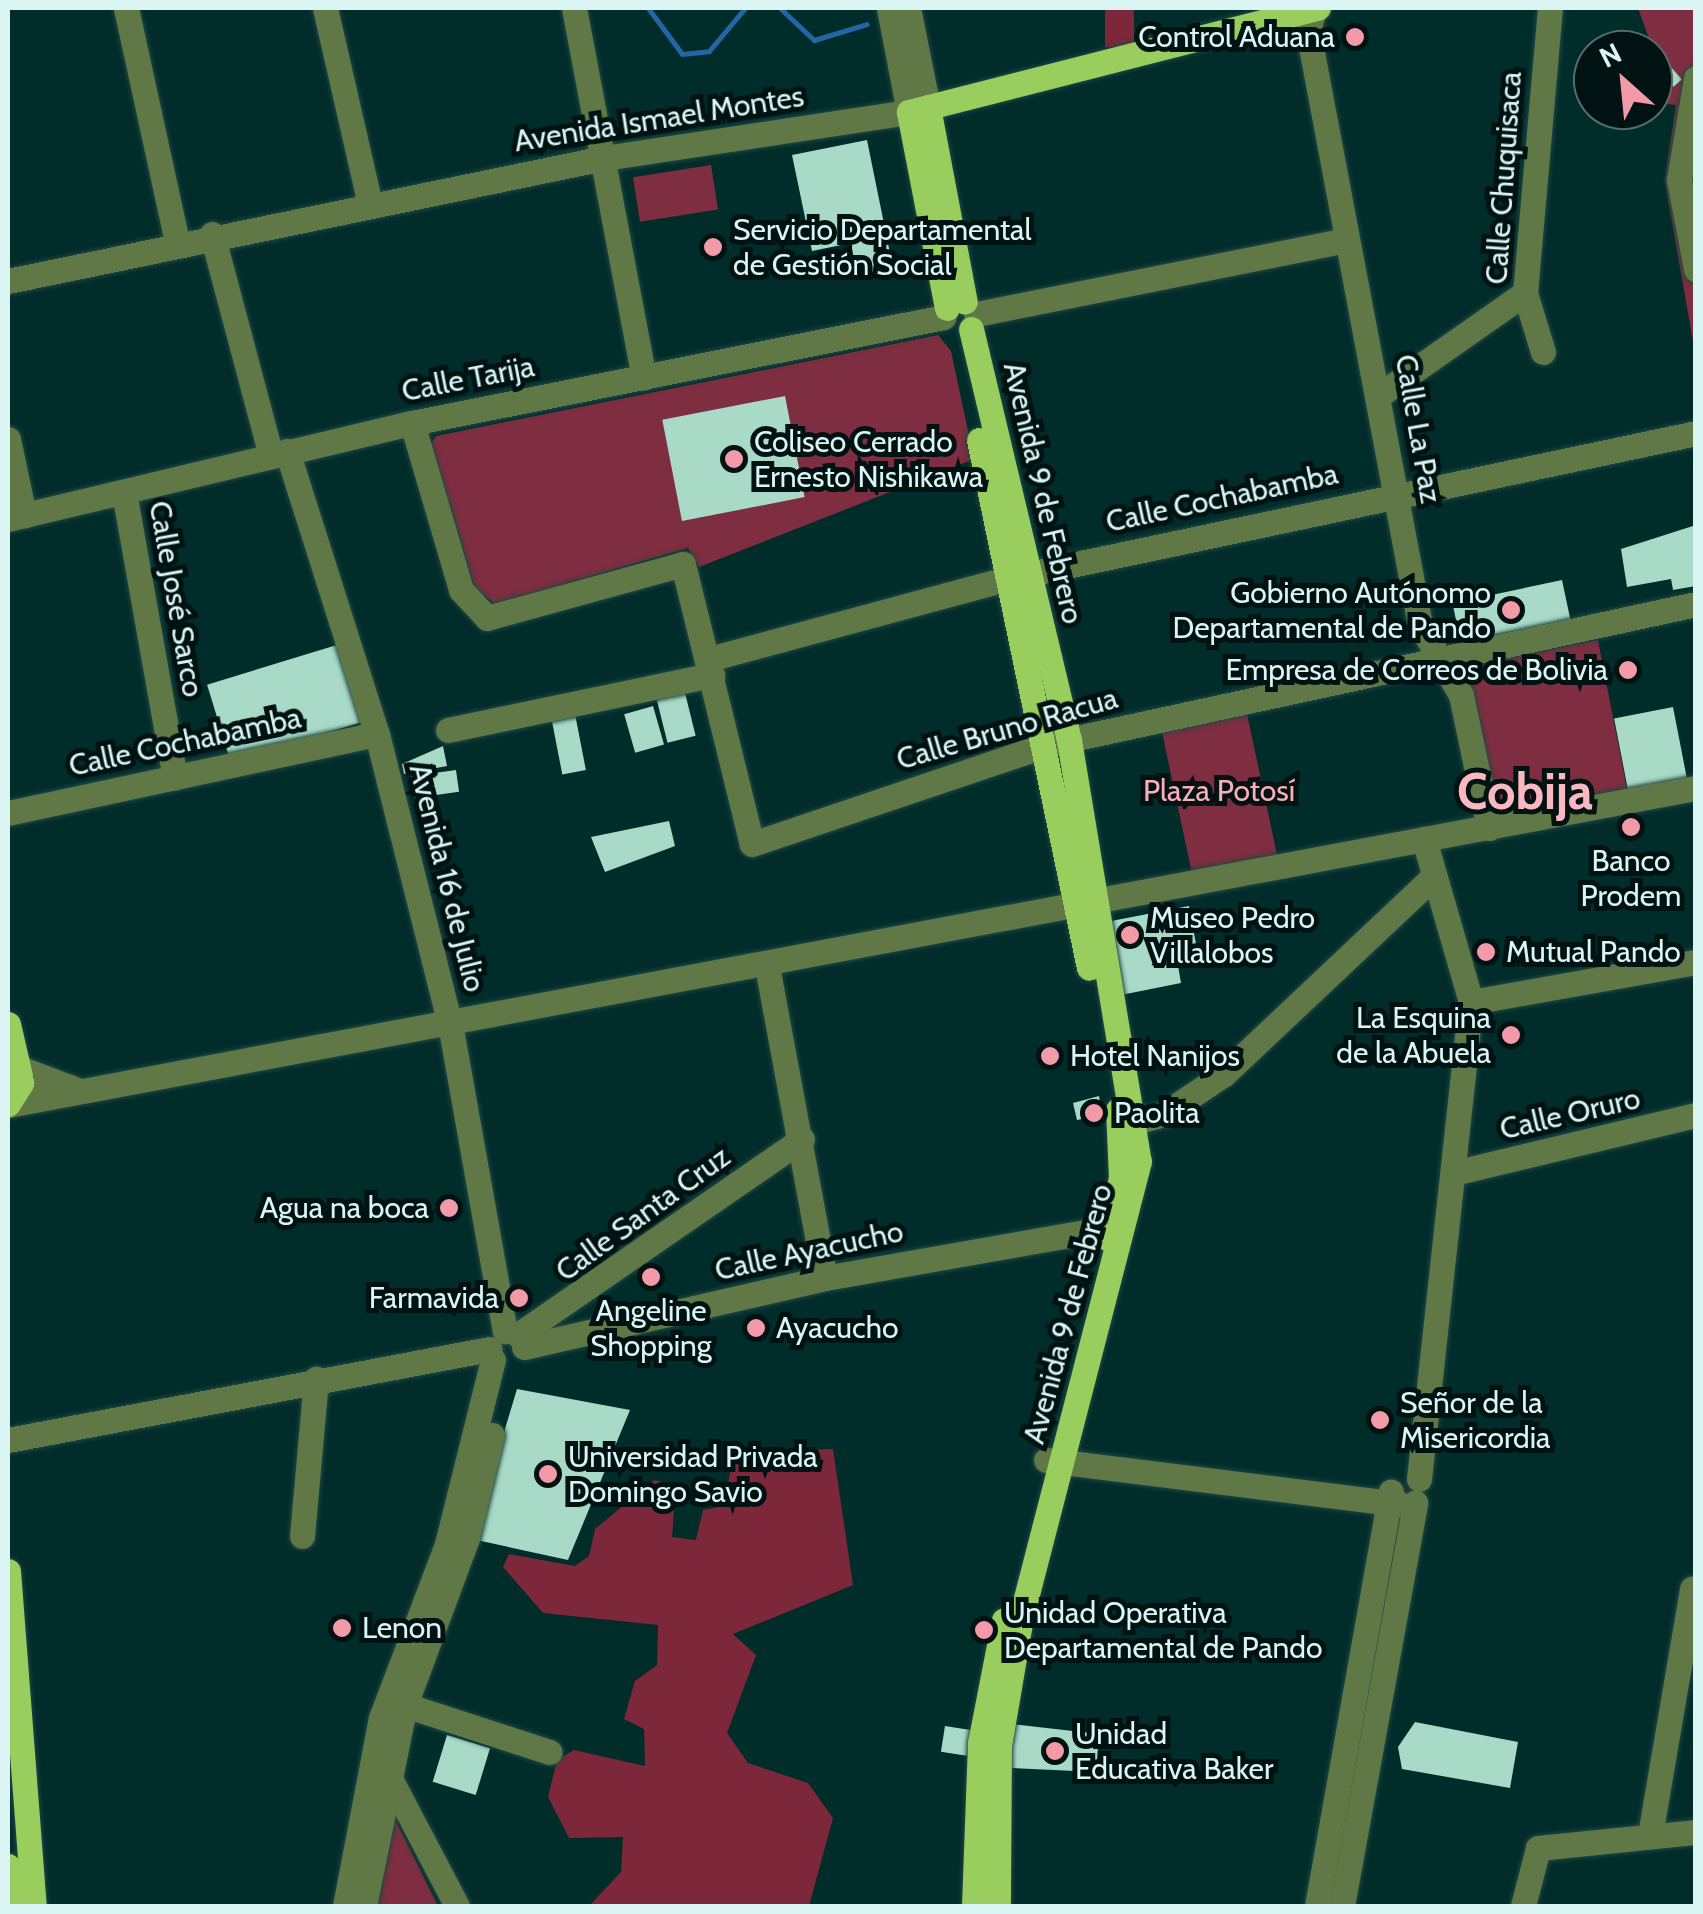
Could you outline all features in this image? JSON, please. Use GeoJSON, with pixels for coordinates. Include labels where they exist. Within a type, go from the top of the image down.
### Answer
{"type":"FeatureCollection","features":[{"type":"Feature","properties":{"kind":"main road","name":"Avenida Ismael Montes"},"geometry":{"type":"LineString","coordinates":[[918,109],[1306,13]]}},
{"type":"Feature","properties":{"kind":"main road","name":"Avenida 9 de Febrero"},"geometry":{"type":"LineString","coordinates":[[918,109],[960,317],[1059,742],[1085,907],[1139,1186],[1053,1461],[1000,1746],[998,1906]]}},
{"type":"Feature","properties":{"kind":"main road"},"geometry":{"type":"LineString","coordinates":[[8,1024],[14,1068],[9,1105]]}},
{"type":"Feature","properties":{"kind":"main road","name":"Avenida 9 de Febrero"},"geometry":{"type":"LineString","coordinates":[[974,1906],[980,1744],[1110,1228],[1129,1125]]}},
{"type":"Feature","properties":{"kind":"main road"},"geometry":{"type":"LineString","coordinates":[[8,1571],[34,1906]]}},
{"type":"Feature","properties":{"kind":"main road"},"geometry":{"type":"LineString","coordinates":[[8,1866],[14,1906]]}},
{"type":"Feature","properties":{"kind":"street"},"geometry":{"type":"LineString","coordinates":[[126,8],[177,242]]}},
{"type":"Feature","properties":{"kind":"street"},"geometry":{"type":"LineString","coordinates":[[325,8],[370,205]]}},
{"type":"Feature","properties":{"kind":"street"},"geometry":{"type":"LineString","coordinates":[[574,8],[644,378]]}},
{"type":"Feature","properties":{"kind":"street","name":"Avenida 9 de Febrero"},"geometry":{"type":"LineString","coordinates":[[890,8],[918,109]]}},
{"type":"Feature","properties":{"kind":"street","name":"Avenida 9 de Febrero"},"geometry":{"type":"LineString","coordinates":[[908,8],[918,109]]}},
{"type":"Feature","properties":{"kind":"street","name":"Calle Chuquisaca"},"geometry":{"type":"LineString","coordinates":[[1542,352],[1526,292],[1550,8]]}},
{"type":"Feature","properties":{"kind":"street","name":"Calle La Paz"},"geometry":{"type":"LineString","coordinates":[[1306,13],[1347,240],[1382,393],[1420,625],[1461,695],[1490,828]]}},
{"type":"Feature","properties":{"kind":"street"},"geometry":{"type":"LineString","coordinates":[[1696,78],[1679,180],[1696,270]]}},
{"type":"Feature","properties":{"kind":"street","name":"Avenida Ismael Montes"},"geometry":{"type":"LineString","coordinates":[[8,281],[212,234],[604,158],[918,109]]}},
{"type":"Feature","properties":{"kind":"street","name":"Avenida 16 de Julio"},"geometry":{"type":"LineString","coordinates":[[212,234],[279,453],[377,734],[451,1029],[506,1348],[467,1538],[380,1763],[364,1906]]}},
{"type":"Feature","properties":{"kind":"street","name":"Calle Tarija"},"geometry":{"type":"LineString","coordinates":[[16,517],[412,422],[1347,240]]}},
{"type":"Feature","properties":{"kind":"street"},"geometry":{"type":"LineString","coordinates":[[1382,393],[1526,292]]}},
{"type":"Feature","properties":{"kind":"street"},"geometry":{"type":"LineString","coordinates":[[412,422],[461,590],[487,618],[682,564],[710,667]]}},
{"type":"Feature","properties":{"kind":"street","name":"Calle Cochabamba"},"geometry":{"type":"LineString","coordinates":[[448,730],[710,667],[1019,576],[1696,433]]}},
{"type":"Feature","properties":{"kind":"street"},"geometry":{"type":"LineString","coordinates":[[8,438],[16,517]]}},
{"type":"Feature","properties":{"kind":"street","name":"Calle José Sarco"},"geometry":{"type":"LineString","coordinates":[[124,492],[176,777]]}},
{"type":"Feature","properties":{"kind":"street","name":"Calle Bruno Racua"},"geometry":{"type":"LineString","coordinates":[[710,667],[752,844],[1059,742],[1696,604]]}},
{"type":"Feature","properties":{"kind":"street","name":"Calle Cochabamba"},"geometry":{"type":"LineString","coordinates":[[8,812],[377,734]]}},
{"type":"Feature","properties":{"kind":"street"},"geometry":{"type":"LineString","coordinates":[[9,1105],[451,1029],[1696,788]]}},
{"type":"Feature","properties":{"kind":"street"},"geometry":{"type":"LineString","coordinates":[[1317,1906],[1395,1497],[1419,1424],[1458,1172],[1471,1002],[1430,879],[1424,838]]}},
{"type":"Feature","properties":{"kind":"street"},"geometry":{"type":"LineString","coordinates":[[1129,1125],[1224,1074],[1430,879]]}},
{"type":"Feature","properties":{"kind":"street"},"geometry":{"type":"LineString","coordinates":[[1471,1002],[1696,962]]}},
{"type":"Feature","properties":{"kind":"street"},"geometry":{"type":"LineString","coordinates":[[767,966],[825,1278]]}},
{"type":"Feature","properties":{"kind":"street"},"geometry":{"type":"LineString","coordinates":[[14,1068],[80,1090]]}},
{"type":"Feature","properties":{"kind":"street","name":"Calle Oruro"},"geometry":{"type":"LineString","coordinates":[[1458,1172],[1696,1115]]}},
{"type":"Feature","properties":{"kind":"street","name":"Calle Santa Cruz"},"geometry":{"type":"LineString","coordinates":[[506,1348],[802,1140]]}},
{"type":"Feature","properties":{"kind":"street","name":"Calle Ayacucho"},"geometry":{"type":"LineString","coordinates":[[8,1440],[316,1379],[506,1348],[825,1278],[1110,1228]]}},
{"type":"Feature","properties":{"kind":"street","name":"Avenida 16 de Julio"},"geometry":{"type":"LineString","coordinates":[[345,1906],[380,1763],[506,1348]]}},
{"type":"Feature","properties":{"kind":"street"},"geometry":{"type":"LineString","coordinates":[[302,1536],[316,1379]]}},
{"type":"Feature","properties":{"kind":"street"},"geometry":{"type":"LineString","coordinates":[[1053,1461],[1395,1497]]}},
{"type":"Feature","properties":{"kind":"street"},"geometry":{"type":"LineString","coordinates":[[1342,1906],[1395,1497]]}},
{"type":"Feature","properties":{"kind":"street"},"geometry":{"type":"LineString","coordinates":[[1650,1835],[1692,1589]]}},
{"type":"Feature","properties":{"kind":"street"},"geometry":{"type":"LineString","coordinates":[[404,1705],[550,1752]]}},
{"type":"Feature","properties":{"kind":"street"},"geometry":{"type":"LineString","coordinates":[[380,1763],[457,1906]]}},
{"type":"Feature","properties":{"kind":"street"},"geometry":{"type":"LineString","coordinates":[[1523,1906],[1538,1848],[1696,1832]]}},
{"type":"Feature","properties":{"kind":"green space"},"geometry":{"type":"Polygon","coordinates":[[[1638,8],[1695,8],[1695,353],[1665,181],[1676,105],[1673,30],[1646,30],[1638,8]]]}},
{"type":"Feature","properties":{"kind":"green space"},"geometry":{"type":"Polygon","coordinates":[[[711,165],[718,209],[640,222],[633,177],[711,165]]]}},
{"type":"Feature","properties":{"kind":"green space"},"geometry":{"type":"Polygon","coordinates":[[[938,335],[951,351],[974,459],[699,567],[688,548],[495,604],[475,588],[431,444],[436,436],[938,335]]]}},
{"type":"Feature","properties":{"kind":"green space"},"geometry":{"type":"Polygon","coordinates":[[[1598,640],[1627,790],[1493,816],[1464,666],[1598,640]]]}},
{"type":"Feature","properties":{"kind":"green space","name":"Plaza Potosí"},"geometry":{"type":"Polygon","coordinates":[[[1246,709],[1277,855],[1192,873],[1161,727],[1246,709]]]}},
{"type":"Feature","properties":{"kind":"green space"},"geometry":{"type":"Polygon","coordinates":[[[395,1819],[438,1906],[373,1906],[395,1819]]]}},
{"type":"Feature","properties":{"kind":"shaded area"},"geometry":{"type":"Polygon","coordinates":[[[1105,8],[1134,8],[1134,47],[1105,47],[1105,8]]]}},
{"type":"Feature","properties":{"kind":"shaded area"},"geometry":{"type":"Polygon","coordinates":[[[833,1449],[853,1585],[733,1634],[756,1655],[727,1733],[748,1763],[808,1783],[833,1818],[809,1906],[589,1906],[621,1872],[623,1837],[569,1838],[548,1797],[557,1760],[574,1750],[645,1766],[644,1729],[624,1719],[635,1681],[657,1665],[658,1625],[543,1613],[503,1567],[509,1554],[575,1566],[589,1556],[595,1529],[654,1480],[676,1485],[672,1537],[696,1540],[703,1510],[724,1506],[732,1462],[745,1452],[833,1449]]]}},
{"type":"Feature","properties":{"kind":"building"},"geometry":{"type":"Polygon","coordinates":[[[1673,69],[1682,80],[1673,86],[1673,69]]]}},
{"type":"Feature","properties":{"kind":"building"},"geometry":{"type":"Polygon","coordinates":[[[867,140],[893,268],[857,275],[851,243],[812,251],[792,155],[867,140]]]}},
{"type":"Feature","properties":{"kind":"building","name":"Coliseo Cerrado Ernesto Nishikawa"},"geometry":{"type":"Polygon","coordinates":[[[785,396],[805,497],[682,521],[662,420],[785,396]]]}},
{"type":"Feature","properties":{"kind":"building"},"geometry":{"type":"Polygon","coordinates":[[[1696,525],[1696,586],[1673,590],[1671,579],[1627,587],[1621,549],[1696,525]]]}},
{"type":"Feature","properties":{"kind":"building","name":"Gobierno Autónomo Departamental de Pando"},"geometry":{"type":"Polygon","coordinates":[[[1562,580],[1570,619],[1461,642],[1452,603],[1562,580]]]}},
{"type":"Feature","properties":{"kind":"building"},"geometry":{"type":"Polygon","coordinates":[[[340,644],[364,721],[231,762],[207,685],[340,644]]]}},
{"type":"Feature","properties":{"kind":"building"},"geometry":{"type":"Polygon","coordinates":[[[685,693],[696,736],[668,743],[657,700],[685,693]]]}},
{"type":"Feature","properties":{"kind":"building"},"geometry":{"type":"Polygon","coordinates":[[[653,706],[664,744],[635,753],[624,714],[653,706]]]}},
{"type":"Feature","properties":{"kind":"building"},"geometry":{"type":"Polygon","coordinates":[[[1673,707],[1687,778],[1628,789],[1614,718],[1673,707]]]}},
{"type":"Feature","properties":{"kind":"building"},"geometry":{"type":"Polygon","coordinates":[[[575,714],[586,770],[562,775],[551,719],[575,714]]]}},
{"type":"Feature","properties":{"kind":"building"},"geometry":{"type":"Polygon","coordinates":[[[443,746],[447,766],[404,774],[402,764],[443,746]]]}},
{"type":"Feature","properties":{"kind":"building"},"geometry":{"type":"Polygon","coordinates":[[[456,770],[459,792],[414,798],[411,776],[456,770]]]}},
{"type":"Feature","properties":{"kind":"building"},"geometry":{"type":"Polygon","coordinates":[[[669,821],[675,846],[605,872],[591,837],[669,821]]]}},
{"type":"Feature","properties":{"kind":"building"},"geometry":{"type":"Polygon","coordinates":[[[1189,906],[1196,944],[1175,948],[1181,983],[1121,995],[1106,922],[1189,906]]]}},
{"type":"Feature","properties":{"kind":"building"},"geometry":{"type":"Polygon","coordinates":[[[1099,1096],[1102,1115],[1077,1120],[1073,1103],[1099,1096]]]}},
{"type":"Feature","properties":{"kind":"building","name":"Universidad Privada Domingo Savio"},"geometry":{"type":"Polygon","coordinates":[[[517,1389],[630,1410],[568,1560],[472,1539],[517,1389]]]}},
{"type":"Feature","properties":{"kind":"building"},"geometry":{"type":"Polygon","coordinates":[[[1415,1722],[1518,1742],[1510,1788],[1402,1769],[1398,1747],[1415,1722]]]}},
{"type":"Feature","properties":{"kind":"building","name":"Unidad Educativa Baker"},"geometry":{"type":"Polygon","coordinates":[[[1012,1724],[1099,1734],[1096,1772],[1011,1768],[1012,1724]]]}},
{"type":"Feature","properties":{"kind":"building"},"geometry":{"type":"Polygon","coordinates":[[[945,1726],[971,1730],[967,1756],[941,1752],[945,1726]]]}},
{"type":"Feature","properties":{"kind":"building"},"geometry":{"type":"Polygon","coordinates":[[[447,1735],[490,1748],[476,1795],[433,1782],[447,1735]]]}},
{"type":"Feature","properties":{"kind":"waterway"},"geometry":{"type":"LineString","coordinates":[[648,8],[682,54],[709,51],[745,8]]}},
{"type":"Feature","properties":{"kind":"waterway"},"geometry":{"type":"LineString","coordinates":[[780,8],[814,40],[867,24]]}},
{"type":"Feature","properties":{"kind":"place","name":"Control Aduana"},"geometry":{"type":"Point","coordinates":[1355,37]}},
{"type":"Feature","properties":{"kind":"place","name":"Servicio Departamental de Gestión Social"},"geometry":{"type":"Point","coordinates":[713,247]}},
{"type":"Feature","properties":{"kind":"place","name":"Coliseo Cerrado Ernesto Nishikawa"},"geometry":{"type":"Point","coordinates":[734,459]}},
{"type":"Feature","properties":{"kind":"place","name":"Gobierno Autónomo Departamental de Pando"},"geometry":{"type":"Point","coordinates":[1511,610]}},
{"type":"Feature","properties":{"kind":"place","name":"Empresa de Correos de Bolivia"},"geometry":{"type":"Point","coordinates":[1628,670]}},
{"type":"Feature","properties":{"kind":"place","name":"Banco Prodem"},"geometry":{"type":"Point","coordinates":[1631,827]}},
{"type":"Feature","properties":{"kind":"place","name":"Museo Pedro Villalobos"},"geometry":{"type":"Point","coordinates":[1130,935]}},
{"type":"Feature","properties":{"kind":"place","name":"Mutual Pando"},"geometry":{"type":"Point","coordinates":[1486,952]}},
{"type":"Feature","properties":{"kind":"place","name":"La Esquina de la Abuela"},"geometry":{"type":"Point","coordinates":[1511,1035]}},
{"type":"Feature","properties":{"kind":"place","name":"Hotel Nanijos"},"geometry":{"type":"Point","coordinates":[1050,1056]}},
{"type":"Feature","properties":{"kind":"place","name":"Paolita"},"geometry":{"type":"Point","coordinates":[1094,1113]}},
{"type":"Feature","properties":{"kind":"place","name":"Agua na boca"},"geometry":{"type":"Point","coordinates":[449,1208]}},
{"type":"Feature","properties":{"kind":"place","name":"Angeline Shopping"},"geometry":{"type":"Point","coordinates":[651,1277]}},
{"type":"Feature","properties":{"kind":"place","name":"Farmavida"},"geometry":{"type":"Point","coordinates":[519,1298]}},
{"type":"Feature","properties":{"kind":"place","name":"Ayacucho"},"geometry":{"type":"Point","coordinates":[756,1328]}},
{"type":"Feature","properties":{"kind":"place","name":"Señor de la Misericordia"},"geometry":{"type":"Point","coordinates":[1380,1420]}},
{"type":"Feature","properties":{"kind":"place","name":"Universidad Privada Domingo Savio"},"geometry":{"type":"Point","coordinates":[548,1474]}},
{"type":"Feature","properties":{"kind":"place","name":"Lenon"},"geometry":{"type":"Point","coordinates":[342,1628]}},
{"type":"Feature","properties":{"kind":"place","name":"Unidad Operativa Departamental de Pando"},"geometry":{"type":"Point","coordinates":[984,1630]}},
{"type":"Feature","properties":{"kind":"place","name":"Unidad Educativa Baker"},"geometry":{"type":"Point","coordinates":[1055,1751]}},
{"type":"Feature","properties":{"kind":"district","name":"Cobija"},"geometry":{"type":"Point","coordinates":[1525,792]}}]}
